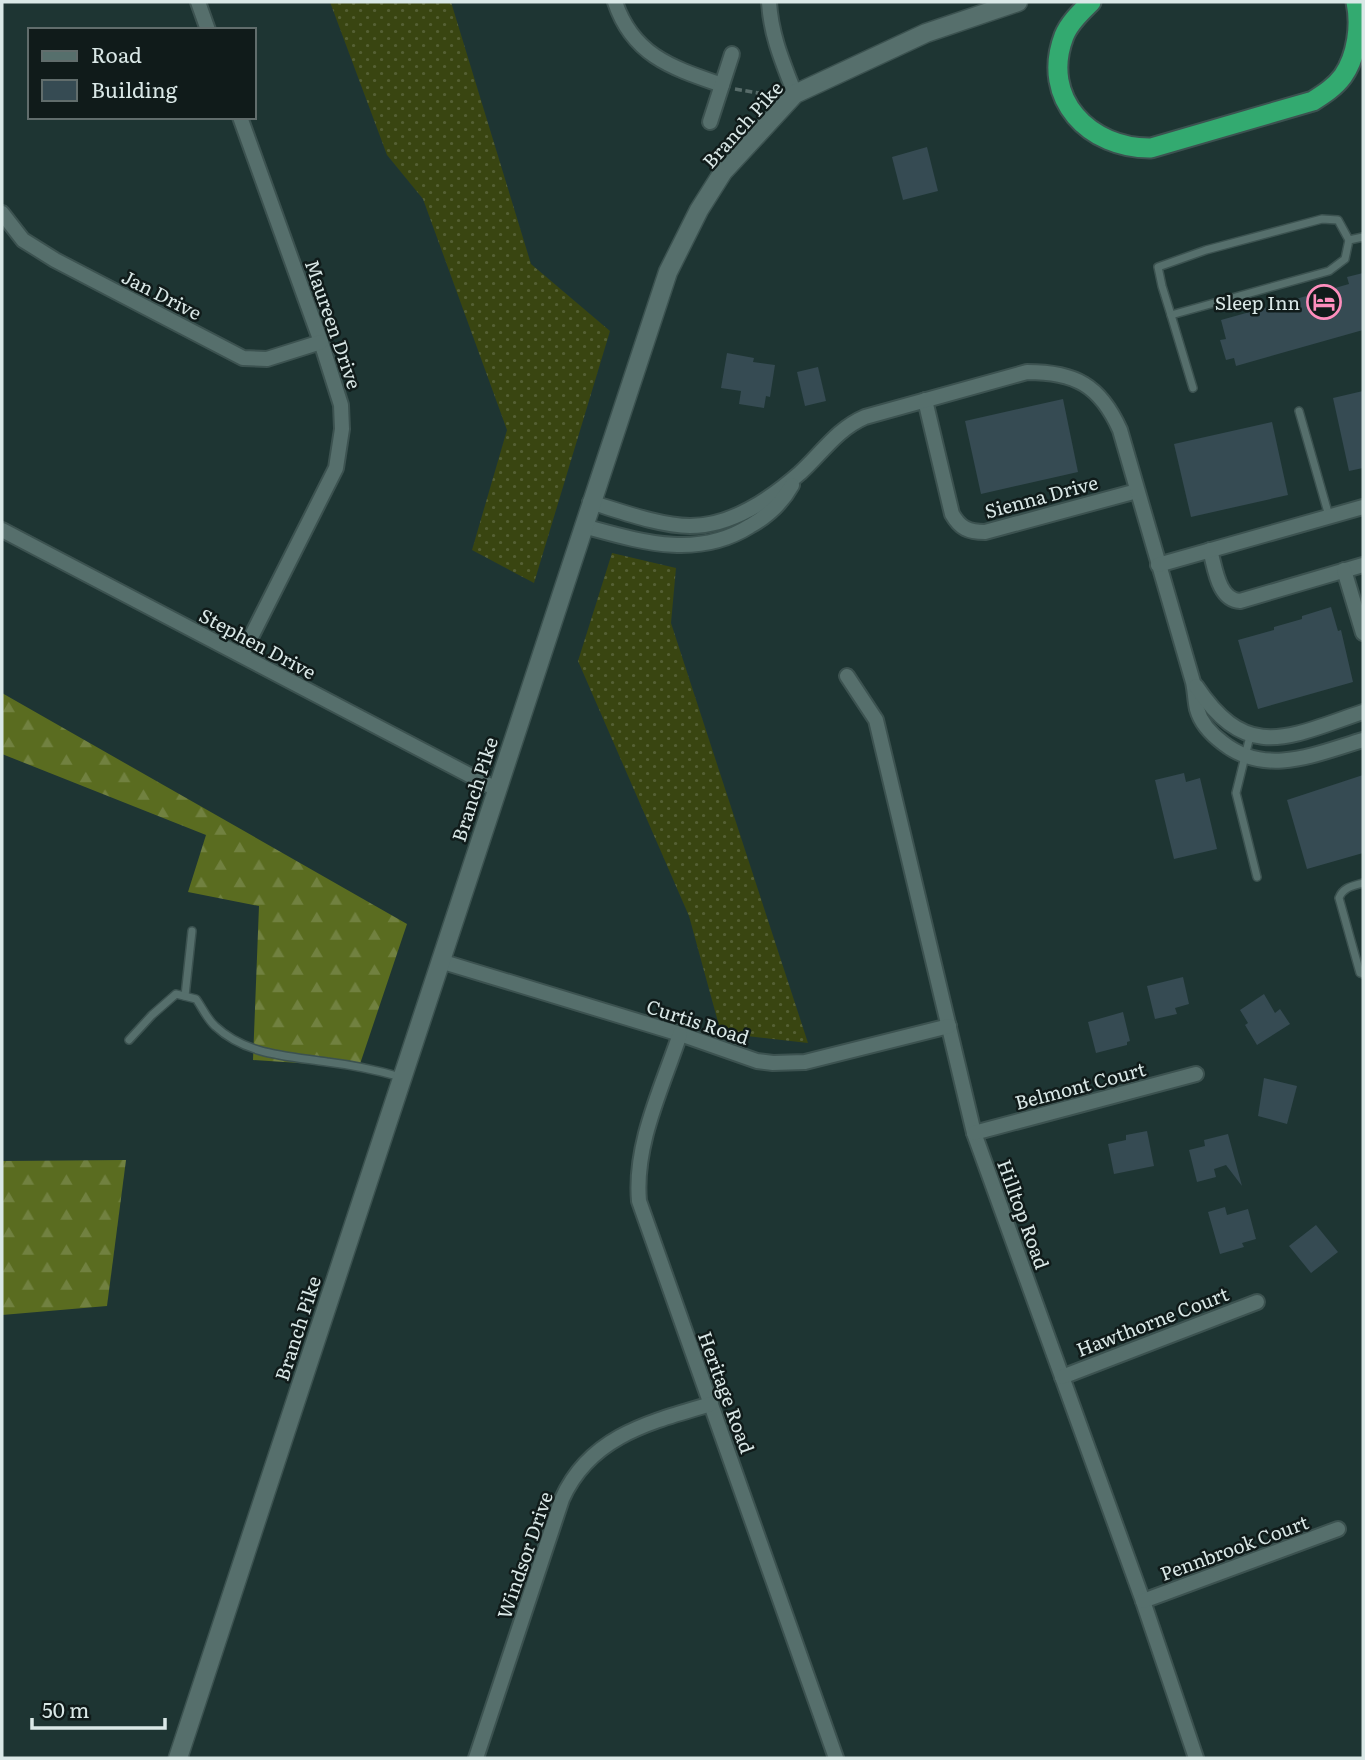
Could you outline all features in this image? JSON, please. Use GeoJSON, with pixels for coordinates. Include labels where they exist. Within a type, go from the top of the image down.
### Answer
{"type":"FeatureCollection","features":[{"type":"Feature","properties":{"kind":"highway"},"geometry":{"type":"LineString","coordinates":[[1091,2],[1065,34],[1060,51],[1060,84],[1074,115],[1084,126],[1108,141],[1136,148],[1151,148],[1313,101],[1328,91],[1343,76],[1354,50],[1358,12],[1356,2]]}},
{"type":"Feature","properties":{"kind":"street"},"geometry":{"type":"LineString","coordinates":[[198,2],[207,28]]}},
{"type":"Feature","properties":{"kind":"street"},"geometry":{"type":"LineString","coordinates":[[615,2],[618,13],[635,40],[657,59],[679,71],[726,87]]}},
{"type":"Feature","properties":{"kind":"street"},"geometry":{"type":"LineString","coordinates":[[769,2],[770,22],[777,50],[795,94]]}},
{"type":"Feature","properties":{"kind":"street","name":"Branch Pike"},"geometry":{"type":"LineString","coordinates":[[178,1758],[668,272],[699,210],[723,172],[795,94],[926,33],[1018,2]]}},
{"type":"Feature","properties":{"kind":"street"},"geometry":{"type":"LineString","coordinates":[[710,122],[726,87],[732,54]]}},
{"type":"Feature","properties":{"kind":"street","name":"Maureen Drive"},"geometry":{"type":"LineString","coordinates":[[241,119],[321,342],[341,405],[342,429],[336,468],[242,655]]}},
{"type":"Feature","properties":{"kind":"street","name":"Jan Drive"},"geometry":{"type":"LineString","coordinates":[[2,213],[23,240],[55,260],[243,358],[267,359],[321,342]]}},
{"type":"Feature","properties":{"kind":"street"},"geometry":{"type":"LineString","coordinates":[[590,502],[670,524],[710,524],[747,511],[800,472],[834,437],[854,422],[1027,372],[1050,372],[1074,378],[1093,390],[1109,406],[1120,430],[1194,682],[1197,709],[1202,721],[1216,738],[1243,758],[1278,761],[1305,757],[1363,740]]}},
{"type":"Feature","properties":{"kind":"street","name":"Sienna Drive"},"geometry":{"type":"LineString","coordinates":[[925,400],[952,514],[965,529],[985,532],[1137,491]]}},
{"type":"Feature","properties":{"kind":"street"},"geometry":{"type":"LineString","coordinates":[[583,526],[665,545],[700,545],[720,541],[765,517],[786,495],[800,472]]}},
{"type":"Feature","properties":{"kind":"street"},"geometry":{"type":"LineString","coordinates":[[1158,565],[1363,507]]}},
{"type":"Feature","properties":{"kind":"street","name":"Stephen Drive"},"geometry":{"type":"LineString","coordinates":[[2,530],[496,789]]}},
{"type":"Feature","properties":{"kind":"street"},"geometry":{"type":"LineString","coordinates":[[1210,550],[1221,587],[1231,601],[1240,601],[1363,565]]}},
{"type":"Feature","properties":{"kind":"street"},"geometry":{"type":"LineString","coordinates":[[1344,570],[1363,633]]}},
{"type":"Feature","properties":{"kind":"street","name":"Hilltop Road"},"geometry":{"type":"LineString","coordinates":[[847,676],[876,720],[974,1133],[1143,1601],[1196,1758]]}},
{"type":"Feature","properties":{"kind":"street"},"geometry":{"type":"LineString","coordinates":[[1194,682],[1215,712],[1237,730],[1250,736],[1290,736],[1363,712]]}},
{"type":"Feature","properties":{"kind":"street","name":"Curtis Road"},"geometry":{"type":"LineString","coordinates":[[440,961],[757,1060],[790,1064],[825,1058],[948,1026]]}},
{"type":"Feature","properties":{"kind":"street","name":"Heritage Road"},"geometry":{"type":"LineString","coordinates":[[680,1034],[642,1149],[637,1177],[643,1217],[836,1758]]}},
{"type":"Feature","properties":{"kind":"street","name":"Belmont Court"},"geometry":{"type":"LineString","coordinates":[[974,1133],[1196,1074]]}},
{"type":"Feature","properties":{"kind":"street","name":"Hawthorne Court"},"geometry":{"type":"LineString","coordinates":[[1062,1377],[1257,1302]]}},
{"type":"Feature","properties":{"kind":"street","name":"Windsor Drive"},"geometry":{"type":"LineString","coordinates":[[476,1758],[571,1480],[608,1442],[710,1404]]}},
{"type":"Feature","properties":{"kind":"street","name":"Pennbrook Court"},"geometry":{"type":"LineString","coordinates":[[1143,1601],[1338,1529]]}},
{"type":"Feature","properties":{"kind":"lane"},"geometry":{"type":"LineString","coordinates":[[1171,315],[1329,271],[1345,259],[1349,240],[1338,220],[1322,219],[1206,250],[1158,267],[1162,286],[1193,388]]}},
{"type":"Feature","properties":{"kind":"lane"},"geometry":{"type":"LineString","coordinates":[[1349,240],[1363,237]]}},
{"type":"Feature","properties":{"kind":"lane"},"geometry":{"type":"LineString","coordinates":[[1299,411],[1329,517]]}},
{"type":"Feature","properties":{"kind":"lane"},"geometry":{"type":"LineString","coordinates":[[1250,736],[1236,793],[1257,877]]}},
{"type":"Feature","properties":{"kind":"lane"},"geometry":{"type":"LineString","coordinates":[[1363,883],[1348,887],[1342,891],[1339,898],[1360,972],[1363,974]]}},
{"type":"Feature","properties":{"kind":"lane"},"geometry":{"type":"LineString","coordinates":[[184,996],[192,931]]}},
{"type":"Feature","properties":{"kind":"lane"},"geometry":{"type":"LineString","coordinates":[[129,1040],[176,994],[196,999],[214,1024],[236,1041],[253,1049],[282,1057],[373,1069],[402,1077]]}},
{"type":"Feature","properties":{"kind":"path"},"geometry":{"type":"LineString","coordinates":[[726,87],[764,94]]}},
{"type":"Feature","properties":{"kind":"green space"},"geometry":{"type":"Polygon","coordinates":[[[330,2],[451,2],[531,264],[610,331],[534,583],[472,550],[507,430],[423,199],[387,155],[330,2]]]}},
{"type":"Feature","properties":{"kind":"green space"},"geometry":{"type":"Polygon","coordinates":[[[612,553],[676,568],[671,623],[808,1043],[721,1033],[689,916],[578,661],[612,553]]]}},
{"type":"Feature","properties":{"kind":"green space"},"geometry":{"type":"Polygon","coordinates":[[[2,693],[407,924],[359,1067],[253,1060],[259,906],[188,892],[206,835],[2,754],[2,693]]]}},
{"type":"Feature","properties":{"kind":"green space"},"geometry":{"type":"Polygon","coordinates":[[[126,1160],[107,1306],[2,1315],[2,1161],[126,1160]]]}},
{"type":"Feature","properties":{"kind":"building"},"geometry":{"type":"Polygon","coordinates":[[[927,147],[938,191],[903,200],[892,157],[927,147]]]}},
{"type":"Feature","properties":{"kind":"building","name":"Sleep Inn"},"geometry":{"type":"Polygon","coordinates":[[[1363,273],[1363,330],[1236,366],[1234,358],[1226,360],[1220,340],[1226,339],[1221,320],[1349,284],[1347,277],[1363,273]]]}},
{"type":"Feature","properties":{"kind":"building"},"geometry":{"type":"Polygon","coordinates":[[[727,353],[754,358],[753,362],[775,365],[770,397],[766,396],[764,408],[739,404],[741,391],[721,388],[727,353]]]}},
{"type":"Feature","properties":{"kind":"building"},"geometry":{"type":"Polygon","coordinates":[[[818,367],[826,401],[805,406],[797,372],[818,367]]]}},
{"type":"Feature","properties":{"kind":"building"},"geometry":{"type":"Polygon","coordinates":[[[1363,391],[1363,468],[1349,471],[1333,398],[1363,391]]]}},
{"type":"Feature","properties":{"kind":"building"},"geometry":{"type":"Polygon","coordinates":[[[1063,399],[1078,472],[981,494],[965,421],[1063,399]]]}},
{"type":"Feature","properties":{"kind":"building"},"geometry":{"type":"Polygon","coordinates":[[[1272,422],[1288,495],[1191,517],[1174,444],[1272,422]]]}},
{"type":"Feature","properties":{"kind":"building"},"geometry":{"type":"Polygon","coordinates":[[[1331,607],[1338,631],[1341,630],[1353,682],[1258,709],[1238,640],[1274,630],[1274,627],[1331,607]]]}},
{"type":"Feature","properties":{"kind":"building"},"geometry":{"type":"Polygon","coordinates":[[[1184,773],[1186,782],[1200,778],[1217,849],[1174,859],[1155,780],[1184,773]]]}},
{"type":"Feature","properties":{"kind":"building"},"geometry":{"type":"Polygon","coordinates":[[[1363,775],[1363,853],[1307,869],[1287,800],[1363,775]]]}},
{"type":"Feature","properties":{"kind":"building"},"geometry":{"type":"Polygon","coordinates":[[[1183,977],[1189,1004],[1175,1008],[1177,1014],[1155,1019],[1147,986],[1183,977]]]}},
{"type":"Feature","properties":{"kind":"building"},"geometry":{"type":"Polygon","coordinates":[[[1264,994],[1275,1013],[1280,1009],[1290,1024],[1257,1045],[1240,1010],[1264,994]]]}},
{"type":"Feature","properties":{"kind":"building"},"geometry":{"type":"Polygon","coordinates":[[[1123,1012],[1130,1041],[1127,1045],[1096,1053],[1088,1022],[1123,1012]]]}},
{"type":"Feature","properties":{"kind":"building"},"geometry":{"type":"Polygon","coordinates":[[[1264,1078],[1297,1086],[1287,1124],[1258,1116],[1264,1078]]]}},
{"type":"Feature","properties":{"kind":"building"},"geometry":{"type":"Polygon","coordinates":[[[1147,1131],[1154,1166],[1114,1174],[1108,1144],[1126,1140],[1126,1135],[1147,1131]]]}},
{"type":"Feature","properties":{"kind":"building"},"geometry":{"type":"Polygon","coordinates":[[[1228,1134],[1242,1186],[1226,1165],[1214,1169],[1216,1177],[1197,1182],[1189,1150],[1205,1146],[1204,1140],[1228,1134]]]}},
{"type":"Feature","properties":{"kind":"building"},"geometry":{"type":"Polygon","coordinates":[[[1225,1207],[1227,1215],[1248,1209],[1256,1239],[1242,1243],[1244,1247],[1220,1254],[1208,1212],[1225,1207]]]}},
{"type":"Feature","properties":{"kind":"building"},"geometry":{"type":"Polygon","coordinates":[[[1316,1225],[1338,1252],[1311,1273],[1289,1246],[1316,1225]]]}},
{"type":"Feature","properties":{"kind":"place","name":"Sleep Inn"},"geometry":{"type":"Point","coordinates":[1324,302]}}]}
